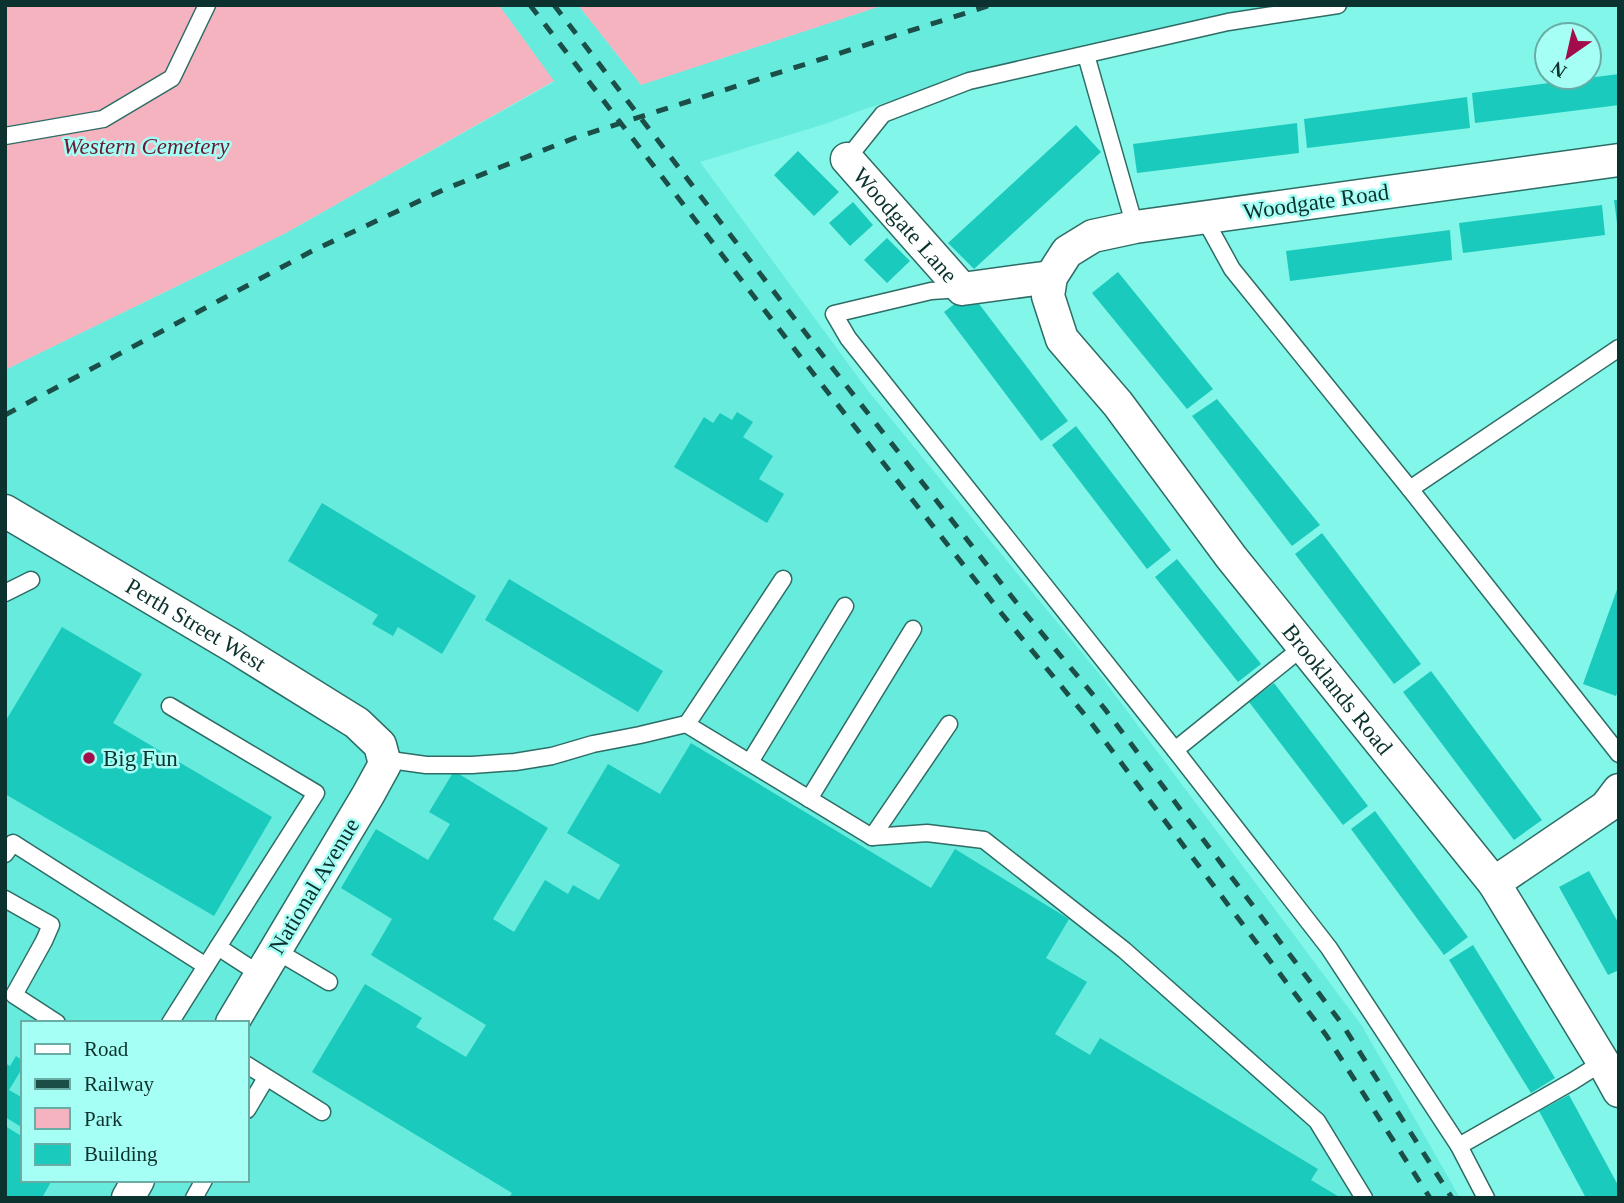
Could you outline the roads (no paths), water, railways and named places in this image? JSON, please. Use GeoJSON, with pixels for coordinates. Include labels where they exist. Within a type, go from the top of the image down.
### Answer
{"type":"FeatureCollection","features":[{"type":"Feature","properties":{"kind":"street","name":"Woodgate Lane"},"geometry":{"type":"LineString","coordinates":[[848,159],[962,289],[1049,286]]}},
{"type":"Feature","properties":{"kind":"street","name":"Woodgate Road"},"geometry":{"type":"LineString","coordinates":[[1049,286],[1067,252],[1093,236],[1135,227],[1619,160]]}},
{"type":"Feature","properties":{"kind":"street","name":"Brooklands Road"},"geometry":{"type":"LineString","coordinates":[[1049,286],[1062,339],[1118,404],[1231,557],[1494,883],[1619,1091]]}},
{"type":"Feature","properties":{"kind":"street","name":"Perth Street West"},"geometry":{"type":"LineString","coordinates":[[5,511],[357,723],[382,752]]}},
{"type":"Feature","properties":{"kind":"street","name":"National Avenue"},"geometry":{"type":"LineString","coordinates":[[233,1021],[368,795],[385,764],[382,752]]}},
{"type":"Feature","properties":{"kind":"street"},"geometry":{"type":"LineString","coordinates":[[1494,883],[1614,806]]}},
{"type":"Feature","properties":{"kind":"street"},"geometry":{"type":"LineString","coordinates":[[128,1198],[137,1182]]}},
{"type":"Feature","properties":{"kind":"lane"},"geometry":{"type":"LineString","coordinates":[[5,136],[103,119],[172,78],[207,5]]}},
{"type":"Feature","properties":{"kind":"lane"},"geometry":{"type":"LineString","coordinates":[[848,159],[883,114],[969,81],[1228,22],[1338,5]]}},
{"type":"Feature","properties":{"kind":"lane"},"geometry":{"type":"LineString","coordinates":[[1086,55],[1135,227]]}},
{"type":"Feature","properties":{"kind":"lane"},"geometry":{"type":"LineString","coordinates":[[1204,218],[1232,269],[1619,754]]}},
{"type":"Feature","properties":{"kind":"lane","name":"Woodgate Lane"},"geometry":{"type":"LineString","coordinates":[[962,289],[931,291],[834,314],[848,338],[1175,750]]}},
{"type":"Feature","properties":{"kind":"lane"},"geometry":{"type":"LineString","coordinates":[[1410,489],[1619,348]]}},
{"type":"Feature","properties":{"kind":"lane"},"geometry":{"type":"LineString","coordinates":[[382,752],[438,765],[515,762],[552,756],[593,744],[687,724],[783,579]]}},
{"type":"Feature","properties":{"kind":"lane"},"geometry":{"type":"LineString","coordinates":[[5,593],[31,580]]}},
{"type":"Feature","properties":{"kind":"lane"},"geometry":{"type":"LineString","coordinates":[[750,762],[845,606]]}},
{"type":"Feature","properties":{"kind":"lane"},"geometry":{"type":"LineString","coordinates":[[809,799],[913,629]]}},
{"type":"Feature","properties":{"kind":"lane"},"geometry":{"type":"LineString","coordinates":[[1304,646],[1175,750],[1329,948],[1460,1146],[1486,1198]]}},
{"type":"Feature","properties":{"kind":"lane"},"geometry":{"type":"LineString","coordinates":[[170,706],[316,793],[171,1021]]}},
{"type":"Feature","properties":{"kind":"lane"},"geometry":{"type":"LineString","coordinates":[[687,724],[872,837],[927,833],[984,840],[1124,950],[1317,1121],[1364,1198]]}},
{"type":"Feature","properties":{"kind":"lane"},"geometry":{"type":"LineString","coordinates":[[872,837],[949,724]]}},
{"type":"Feature","properties":{"kind":"lane"},"geometry":{"type":"LineString","coordinates":[[5,854],[13,843],[206,966]]}},
{"type":"Feature","properties":{"kind":"lane"},"geometry":{"type":"LineString","coordinates":[[5,899],[51,925],[14,995],[54,1021]]}},
{"type":"Feature","properties":{"kind":"lane"},"geometry":{"type":"LineString","coordinates":[[218,947],[329,982]]}},
{"type":"Feature","properties":{"kind":"lane"},"geometry":{"type":"LineString","coordinates":[[1460,1146],[1603,1062]]}},
{"type":"Feature","properties":{"kind":"lane"},"geometry":{"type":"LineString","coordinates":[[248,1066],[322,1112]]}},
{"type":"Feature","properties":{"kind":"lane"},"geometry":{"type":"LineString","coordinates":[[248,1108],[266,1078]]}},
{"type":"Feature","properties":{"kind":"lane"},"geometry":{"type":"LineString","coordinates":[[194,1198],[203,1182]]}},
{"type":"Feature","properties":{"kind":"railway"},"geometry":{"type":"LineString","coordinates":[[530,5],[819,381],[1089,720],[1326,1035],[1430,1198]]}},
{"type":"Feature","properties":{"kind":"railway"},"geometry":{"type":"LineString","coordinates":[[554,5],[834,370],[1016,602],[1104,708],[1190,822],[1342,1024],[1452,1198]]}},
{"type":"Feature","properties":{"kind":"railway"},"geometry":{"type":"LineString","coordinates":[[5,415],[312,251],[445,189],[577,137],[991,5]]}},
{"type":"Feature","properties":{"kind":"place","name":"Big Fun"},"geometry":{"type":"Point","coordinates":[89,758]}},
{"type":"Feature","properties":{"kind":"park label","name":"Western Cemetery"},"geometry":{"type":"Point","coordinates":[146,146]}}]}
